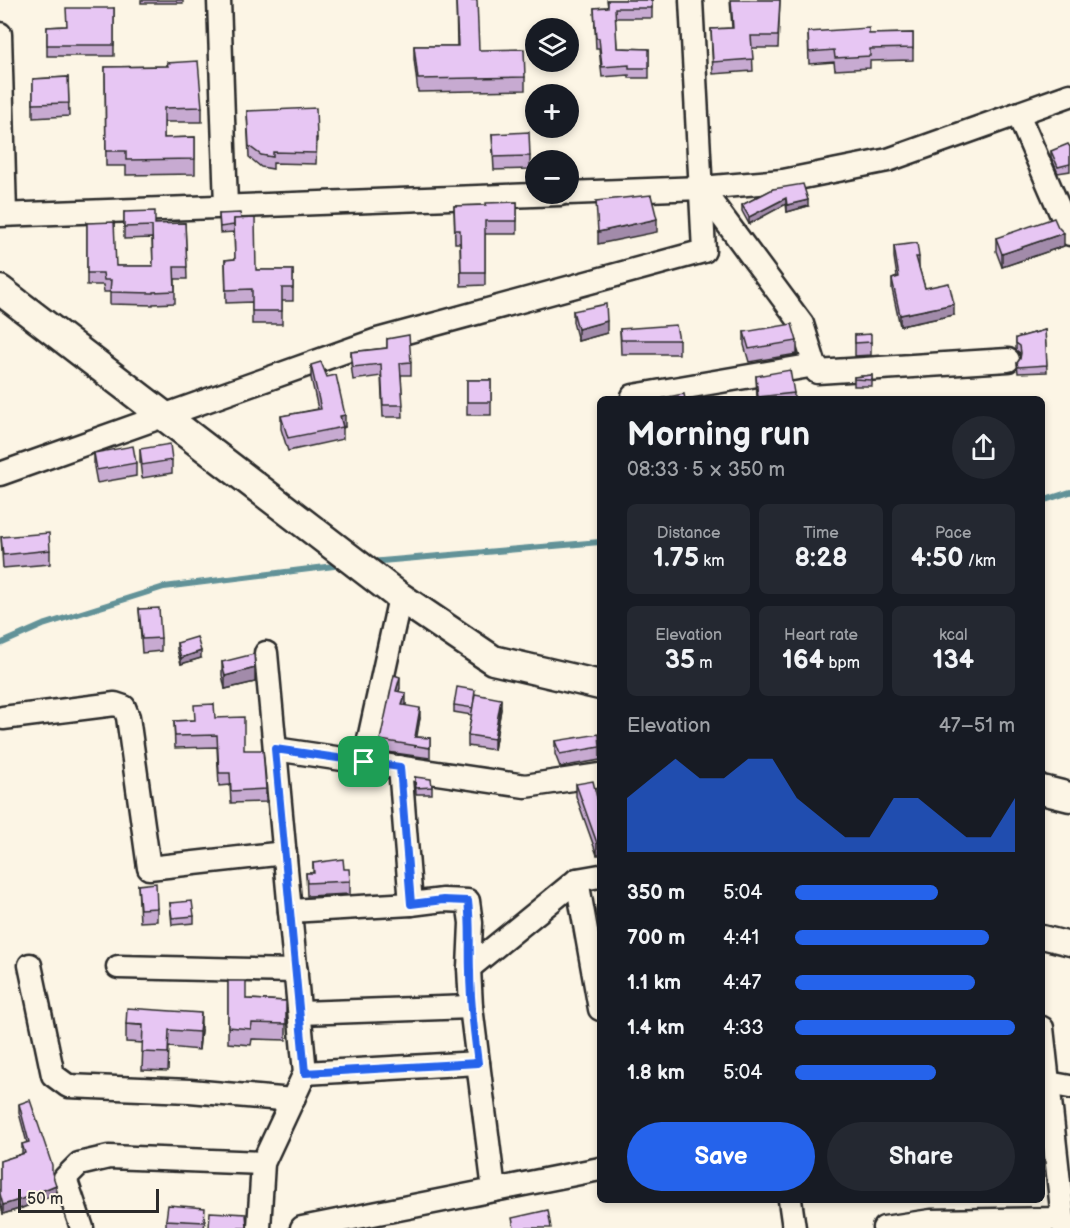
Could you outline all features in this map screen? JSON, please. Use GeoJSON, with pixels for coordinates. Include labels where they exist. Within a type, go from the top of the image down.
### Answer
{"type":"FeatureCollection","features":[{"type":"Feature","properties":{"kind":"street"},"geometry":{"type":"LineString","coordinates":[[219,0],[226,206]]}},
{"type":"Feature","properties":{"kind":"street"},"geometry":{"type":"LineString","coordinates":[[0,474],[377,340],[704,251],[691,0]]}},
{"type":"Feature","properties":{"kind":"street"},"geometry":{"type":"LineString","coordinates":[[0,34],[3,215],[525,195]]}},
{"type":"Feature","properties":{"kind":"street"},"geometry":{"type":"LineString","coordinates":[[579,193],[701,188],[783,181],[888,160],[1070,95]]}},
{"type":"Feature","properties":{"kind":"street"},"geometry":{"type":"LineString","coordinates":[[1018,114],[1070,234]]}},
{"type":"Feature","properties":{"kind":"street"},"geometry":{"type":"LineString","coordinates":[[701,188],[802,324],[817,372],[1008,360]]}},
{"type":"Feature","properties":{"kind":"street"},"geometry":{"type":"LineString","coordinates":[[0,290],[400,597],[493,660],[597,684]]}},
{"type":"Feature","properties":{"kind":"street"},"geometry":{"type":"LineString","coordinates":[[633,396],[815,365]]}},
{"type":"Feature","properties":{"kind":"street"},"geometry":{"type":"LineString","coordinates":[[364,762],[400,597]]}},
{"type":"Feature","properties":{"kind":"street"},"geometry":{"type":"LineString","coordinates":[[259,1228],[263,1163],[305,1073],[266,653]]}},
{"type":"Feature","properties":{"kind":"street"},"geometry":{"type":"LineString","coordinates":[[3,718],[115,704],[124,707],[128,717],[149,868],[285,853]]}},
{"type":"Feature","properties":{"kind":"street"},"geometry":{"type":"LineString","coordinates":[[275,749],[525,786],[597,775]]}},
{"type":"Feature","properties":{"kind":"street"},"geometry":{"type":"LineString","coordinates":[[400,767],[411,904]]}},
{"type":"Feature","properties":{"kind":"street"},"geometry":{"type":"LineString","coordinates":[[1045,791],[1070,797]]}},
{"type":"Feature","properties":{"kind":"street"},"geometry":{"type":"LineString","coordinates":[[470,968],[577,880],[597,877]]}},
{"type":"Feature","properties":{"kind":"street"},"geometry":{"type":"LineString","coordinates":[[577,880],[597,992]]}},
{"type":"Feature","properties":{"kind":"street"},"geometry":{"type":"LineString","coordinates":[[290,911],[443,900],[468,901],[471,923],[471,1007],[494,1190]]}},
{"type":"Feature","properties":{"kind":"street"},"geometry":{"type":"LineString","coordinates":[[1045,938],[1070,944]]}},
{"type":"Feature","properties":{"kind":"street"},"geometry":{"type":"LineString","coordinates":[[30,965],[52,1076],[68,1086],[190,1091],[292,1100]]}},
{"type":"Feature","properties":{"kind":"street"},"geometry":{"type":"LineString","coordinates":[[118,967],[296,970]]}},
{"type":"Feature","properties":{"kind":"street"},"geometry":{"type":"LineString","coordinates":[[300,1013],[471,1007]]}},
{"type":"Feature","properties":{"kind":"street"},"geometry":{"type":"LineString","coordinates":[[884,1228],[931,1216],[1063,1224],[1059,1085],[1045,1038]]}},
{"type":"Feature","properties":{"kind":"street"},"geometry":{"type":"LineString","coordinates":[[305,1073],[478,1063]]}},
{"type":"Feature","properties":{"kind":"street"},"geometry":{"type":"LineString","coordinates":[[82,1228],[65,1178],[79,1164],[109,1156],[263,1163]]}},
{"type":"Feature","properties":{"kind":"street"},"geometry":{"type":"LineString","coordinates":[[302,1228],[597,1170]]}},
{"type":"Feature","properties":{"kind":"street"},"geometry":{"type":"LineString","coordinates":[[790,1203],[794,1228]]}},
{"type":"Feature","properties":{"kind":"building"},"geometry":{"type":"Polygon","coordinates":[[[456,0],[477,0],[479,50],[524,49],[525,77],[418,79],[414,46],[458,46],[456,0]]]}},
{"type":"Feature","properties":{"kind":"building"},"geometry":{"type":"Polygon","coordinates":[[[608,0],[652,0],[652,8],[615,8],[617,48],[649,49],[649,68],[629,68],[629,65],[602,67],[599,38],[596,38],[594,8],[608,7],[608,0]]]}},
{"type":"Feature","properties":{"kind":"building"},"geometry":{"type":"Polygon","coordinates":[[[731,0],[780,0],[778,36],[751,36],[753,59],[713,62],[711,29],[733,28],[731,0]]]}},
{"type":"Feature","properties":{"kind":"building"},"geometry":{"type":"Polygon","coordinates":[[[66,8],[114,8],[114,45],[47,45],[47,27],[67,26],[66,8]]]}},
{"type":"Feature","properties":{"kind":"building"},"geometry":{"type":"Polygon","coordinates":[[[869,28],[869,34],[913,33],[913,48],[870,49],[870,56],[835,58],[834,50],[809,52],[808,32],[869,28]]]}},
{"type":"Feature","properties":{"kind":"building"},"geometry":{"type":"Polygon","coordinates":[[[198,61],[202,107],[164,108],[164,138],[195,137],[195,159],[126,160],[126,151],[106,151],[105,67],[168,66],[167,63],[198,61]]]}},
{"type":"Feature","properties":{"kind":"building"},"geometry":{"type":"Polygon","coordinates":[[[68,77],[69,103],[33,104],[33,79],[68,77]]]}},
{"type":"Feature","properties":{"kind":"building"},"geometry":{"type":"Polygon","coordinates":[[[316,108],[316,153],[273,152],[273,157],[261,155],[249,146],[247,111],[316,108]]]}},
{"type":"Feature","properties":{"kind":"building"},"geometry":{"type":"Polygon","coordinates":[[[525,132],[525,138],[529,138],[530,150],[525,150],[525,156],[494,157],[492,134],[525,132]]]}},
{"type":"Feature","properties":{"kind":"building"},"geometry":{"type":"Polygon","coordinates":[[[1068,144],[1070,164],[1058,167],[1051,151],[1068,144]]]}},
{"type":"Feature","properties":{"kind":"building"},"geometry":{"type":"Polygon","coordinates":[[[803,184],[808,200],[787,205],[786,198],[749,217],[742,205],[773,189],[803,184]]]}},
{"type":"Feature","properties":{"kind":"building"},"geometry":{"type":"Polygon","coordinates":[[[651,195],[657,219],[598,232],[596,201],[651,195]]]}},
{"type":"Feature","properties":{"kind":"building"},"geometry":{"type":"Polygon","coordinates":[[[517,202],[517,221],[485,221],[485,272],[461,272],[460,230],[455,230],[454,206],[517,202]]]}},
{"type":"Feature","properties":{"kind":"building"},"geometry":{"type":"Polygon","coordinates":[[[155,211],[155,224],[185,223],[187,267],[174,267],[175,291],[110,292],[111,280],[104,280],[103,273],[87,273],[87,223],[114,222],[116,266],[153,266],[152,226],[124,227],[124,212],[155,211]]]}},
{"type":"Feature","properties":{"kind":"building"},"geometry":{"type":"Polygon","coordinates":[[[240,213],[241,219],[234,219],[234,225],[220,227],[219,214],[240,213]]]}},
{"type":"Feature","properties":{"kind":"building"},"geometry":{"type":"Polygon","coordinates":[[[255,218],[256,270],[293,270],[293,288],[282,288],[282,311],[252,311],[252,289],[226,290],[225,260],[235,259],[234,219],[255,218]]]}},
{"type":"Feature","properties":{"kind":"building"},"geometry":{"type":"Polygon","coordinates":[[[1054,218],[1064,233],[1002,254],[996,238],[1054,218]]]}},
{"type":"Feature","properties":{"kind":"building"},"geometry":{"type":"Polygon","coordinates":[[[917,243],[919,257],[916,257],[925,288],[949,283],[954,304],[900,315],[892,279],[899,277],[894,246],[917,243]]]}},
{"type":"Feature","properties":{"kind":"building"},"geometry":{"type":"Polygon","coordinates":[[[606,304],[607,321],[578,329],[573,311],[606,304]]]}},
{"type":"Feature","properties":{"kind":"building"},"geometry":{"type":"Polygon","coordinates":[[[792,324],[797,341],[749,349],[744,332],[792,324]]]}},
{"type":"Feature","properties":{"kind":"building"},"geometry":{"type":"Polygon","coordinates":[[[676,325],[679,340],[621,340],[620,329],[676,325]]]}},
{"type":"Feature","properties":{"kind":"building"},"geometry":{"type":"Polygon","coordinates":[[[1045,330],[1047,365],[1018,367],[1017,363],[1021,353],[1016,338],[1045,330]]]}},
{"type":"Feature","properties":{"kind":"building"},"geometry":{"type":"Polygon","coordinates":[[[871,334],[871,342],[855,343],[855,335],[871,334]]]}},
{"type":"Feature","properties":{"kind":"building"},"geometry":{"type":"Polygon","coordinates":[[[409,335],[411,362],[400,363],[403,405],[383,405],[381,364],[353,367],[351,352],[387,348],[387,339],[409,335]]]}},
{"type":"Feature","properties":{"kind":"building"},"geometry":{"type":"Polygon","coordinates":[[[321,362],[327,377],[336,375],[345,415],[340,416],[343,427],[288,438],[281,416],[321,409],[311,365],[321,362]]]}},
{"type":"Feature","properties":{"kind":"building"},"geometry":{"type":"Polygon","coordinates":[[[790,370],[794,393],[758,396],[756,376],[790,370]]]}},
{"type":"Feature","properties":{"kind":"building"},"geometry":{"type":"Polygon","coordinates":[[[872,375],[872,380],[854,379],[854,377],[872,375]]]}},
{"type":"Feature","properties":{"kind":"building"},"geometry":{"type":"Polygon","coordinates":[[[467,380],[491,380],[491,402],[467,402],[467,380]]]}},
{"type":"Feature","properties":{"kind":"building"},"geometry":{"type":"Polygon","coordinates":[[[170,444],[172,460],[142,465],[140,449],[170,444]]]}},
{"type":"Feature","properties":{"kind":"building"},"geometry":{"type":"Polygon","coordinates":[[[133,446],[136,463],[97,470],[94,453],[133,446]]]}},
{"type":"Feature","properties":{"kind":"building"},"geometry":{"type":"Polygon","coordinates":[[[49,533],[50,550],[3,555],[1,537],[49,533]]]}},
{"type":"Feature","properties":{"kind":"building"},"geometry":{"type":"Polygon","coordinates":[[[159,608],[161,638],[142,639],[139,609],[159,608]]]}},
{"type":"Feature","properties":{"kind":"building"},"geometry":{"type":"Polygon","coordinates":[[[197,637],[201,651],[181,658],[177,643],[197,637]]]}},
{"type":"Feature","properties":{"kind":"building"},"geometry":{"type":"Polygon","coordinates":[[[254,654],[255,668],[225,676],[222,662],[254,654]]]}},
{"type":"Feature","properties":{"kind":"building"},"geometry":{"type":"Polygon","coordinates":[[[394,675],[400,677],[396,691],[406,693],[402,705],[420,708],[415,737],[430,738],[430,748],[380,740],[394,675]]]}},
{"type":"Feature","properties":{"kind":"building"},"geometry":{"type":"Polygon","coordinates":[[[457,687],[475,690],[473,708],[454,705],[457,687]]]}},
{"type":"Feature","properties":{"kind":"building"},"geometry":{"type":"Polygon","coordinates":[[[475,694],[501,699],[494,739],[468,735],[475,694]]]}},
{"type":"Feature","properties":{"kind":"building"},"geometry":{"type":"Polygon","coordinates":[[[214,704],[215,718],[244,717],[244,750],[263,750],[266,789],[231,791],[230,773],[219,773],[217,735],[175,736],[174,721],[195,720],[194,705],[214,704]]]}},
{"type":"Feature","properties":{"kind":"building"},"geometry":{"type":"Polygon","coordinates":[[[597,734],[597,748],[560,754],[555,741],[597,734]]]}},
{"type":"Feature","properties":{"kind":"building"},"geometry":{"type":"Polygon","coordinates":[[[415,777],[431,779],[432,787],[416,788],[415,777]]]}},
{"type":"Feature","properties":{"kind":"building"},"geometry":{"type":"Polygon","coordinates":[[[593,781],[597,798],[597,843],[576,784],[593,781]]]}},
{"type":"Feature","properties":{"kind":"building"},"geometry":{"type":"Polygon","coordinates":[[[343,859],[344,869],[349,869],[350,881],[307,883],[306,873],[314,873],[313,863],[343,859]]]}},
{"type":"Feature","properties":{"kind":"building"},"geometry":{"type":"Polygon","coordinates":[[[156,883],[157,908],[140,909],[138,885],[156,883]]]}},
{"type":"Feature","properties":{"kind":"building"},"geometry":{"type":"Polygon","coordinates":[[[192,901],[194,916],[172,918],[170,903],[192,901]]]}},
{"type":"Feature","properties":{"kind":"building"},"geometry":{"type":"Polygon","coordinates":[[[228,981],[246,981],[246,999],[286,1001],[286,1024],[252,1023],[251,1029],[228,1027],[228,981]]]}},
{"type":"Feature","properties":{"kind":"building"},"geometry":{"type":"Polygon","coordinates":[[[127,1008],[201,1013],[199,1032],[169,1030],[168,1053],[142,1052],[143,1025],[126,1024],[127,1008]]]}},
{"type":"Feature","properties":{"kind":"building"},"geometry":{"type":"Polygon","coordinates":[[[30,1100],[52,1165],[56,1185],[3,1205],[0,1194],[0,1161],[25,1153],[22,1144],[29,1142],[19,1104],[30,1100]]]}},
{"type":"Feature","properties":{"kind":"building"},"geometry":{"type":"Polygon","coordinates":[[[168,1205],[205,1208],[204,1222],[166,1220],[168,1205]]]}},
{"type":"Feature","properties":{"kind":"building"},"geometry":{"type":"Polygon","coordinates":[[[548,1210],[551,1228],[514,1228],[512,1218],[548,1210]]]}},
{"type":"Feature","properties":{"kind":"building"},"geometry":{"type":"Polygon","coordinates":[[[210,1212],[246,1214],[247,1228],[209,1228],[210,1212]]]}},
{"type":"Feature","properties":{"kind":"waterway"},"geometry":{"type":"LineString","coordinates":[[1045,500],[1070,492]]}},
{"type":"Feature","properties":{"kind":"waterway"},"geometry":{"type":"LineString","coordinates":[[370,562],[597,542]]}},
{"type":"Feature","properties":{"kind":"waterway"},"geometry":{"type":"LineString","coordinates":[[0,644],[43,625],[164,587],[342,565]]}},
{"type":"Feature","properties":{"kind":"route"},"geometry":{"type":"LineString","coordinates":[[275,749],[364,762],[400,767],[411,904],[443,900],[468,901],[471,923],[471,1007],[478,1063],[305,1073],[275,749]]}}]}
